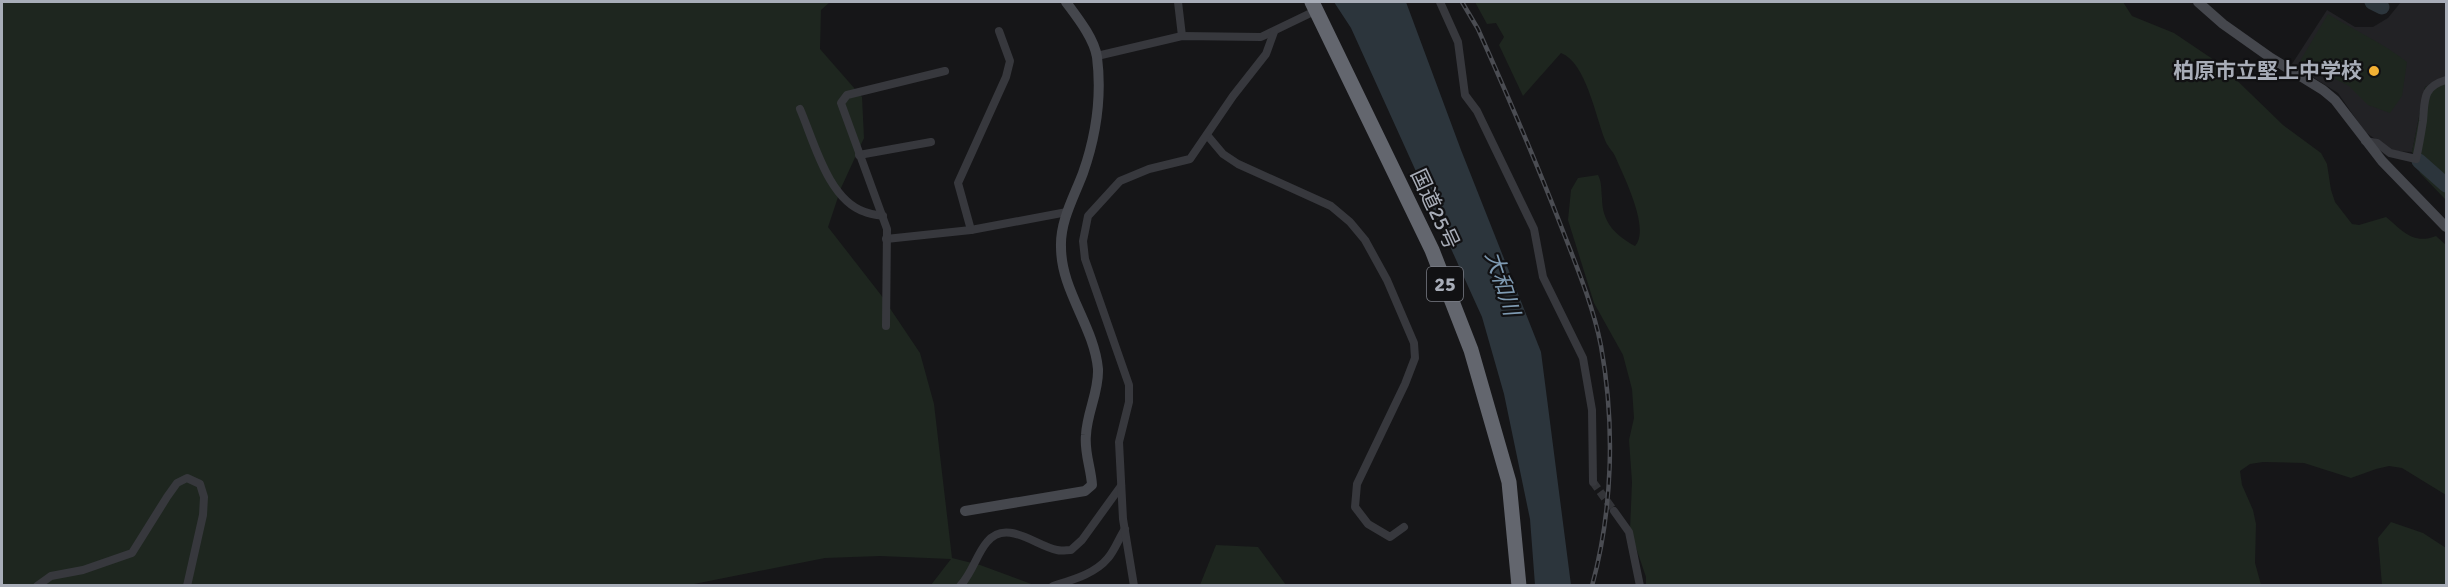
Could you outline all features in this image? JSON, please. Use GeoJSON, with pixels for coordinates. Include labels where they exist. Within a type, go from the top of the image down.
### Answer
{"type":"FeatureCollection","features":[{"type":"Feature","properties":{"kind":"highway","name":"国道25号"},"geometry":{"type":"LineString","coordinates":[[1314,6],[1432,250],[1471,350],[1509,482],[1520,585]]}},
{"type":"Feature","properties":{"kind":"street"},"geometry":{"type":"LineString","coordinates":[[965,511],[1085,491],[1092,485],[1085,438],[1097,387],[1098,369],[1093,343],[1063,266],[1060,247],[1067,213],[1092,148],[1098,111],[1097,56],[1082,25],[1066,2]]}},
{"type":"Feature","properties":{"kind":"street"},"geometry":{"type":"LineString","coordinates":[[1178,2],[1182,36]]}},
{"type":"Feature","properties":{"kind":"street"},"geometry":{"type":"LineString","coordinates":[[1440,2],[1458,42],[1464,95],[1477,111],[1534,228],[1543,277],[1583,358],[1592,410],[1593,482]]}},
{"type":"Feature","properties":{"kind":"street"},"geometry":{"type":"LineString","coordinates":[[2198,2],[2223,24],[2329,95],[2365,141],[2446,228]]}},
{"type":"Feature","properties":{"kind":"street"},"geometry":{"type":"LineString","coordinates":[[1097,56],[1182,36],[1261,37],[1274,32],[1314,6]]}},
{"type":"Feature","properties":{"kind":"street"},"geometry":{"type":"LineString","coordinates":[[971,230],[958,183],[1006,77],[1010,61],[999,31]]}},
{"type":"Feature","properties":{"kind":"street"},"geometry":{"type":"LineString","coordinates":[[1134,585],[1125,529],[1119,442],[1129,402],[1129,385],[1084,259],[1083,241],[1088,216],[1120,181],[1149,169],[1190,159],[1269,49],[1274,32]]}},
{"type":"Feature","properties":{"kind":"street"},"geometry":{"type":"LineString","coordinates":[[885,326],[887,229],[841,103],[847,95],[945,71]]}},
{"type":"Feature","properties":{"kind":"street"},"geometry":{"type":"LineString","coordinates":[[2365,141],[2377,143],[2390,153],[2416,159],[2423,102],[2430,88],[2446,80]]}},
{"type":"Feature","properties":{"kind":"street"},"geometry":{"type":"LineString","coordinates":[[800,109],[837,193],[850,205],[865,212],[883,216]]}},
{"type":"Feature","properties":{"kind":"street"},"geometry":{"type":"LineString","coordinates":[[1207,135],[1223,154],[1238,164],[1331,206],[1365,240],[1387,280],[1414,343],[1414,358],[1382,435],[1357,484],[1355,507],[1368,524],[1390,537],[1404,527]]}},
{"type":"Feature","properties":{"kind":"street"},"geometry":{"type":"LineString","coordinates":[[860,155],[932,142]]}},
{"type":"Feature","properties":{"kind":"street"},"geometry":{"type":"LineString","coordinates":[[886,239],[971,230],[1067,213]]}},
{"type":"Feature","properties":{"kind":"street"},"geometry":{"type":"LineString","coordinates":[[37,585],[51,576],[83,570],[132,553],[177,483],[188,478],[200,483],[204,497],[203,515],[187,585]]}},
{"type":"Feature","properties":{"kind":"street"},"geometry":{"type":"LineString","coordinates":[[960,585],[970,575],[988,540],[1002,533],[1013,532],[1057,550],[1071,550],[1082,540],[1121,486]]}},
{"type":"Feature","properties":{"kind":"street"},"geometry":{"type":"LineString","coordinates":[[1614,511],[1629,532],[1640,585]]}},
{"type":"Feature","properties":{"kind":"street"},"geometry":{"type":"LineString","coordinates":[[1053,585],[1074,579],[1103,563],[1125,529]]}},
{"type":"Feature","properties":{"kind":"shaded area"},"geometry":{"type":"Polygon","coordinates":[[[2,2],[830,2],[821,10],[820,49],[862,97],[864,138],[841,188],[828,227],[881,295],[920,353],[934,404],[952,558],[980,565],[1034,585],[931,585],[951,559],[880,556],[825,558],[684,586],[2,585],[2,2]]]}},
{"type":"Feature","properties":{"kind":"shaded area"},"geometry":{"type":"Polygon","coordinates":[[[1475,2],[2123,2],[2132,16],[2174,33],[2220,64],[2283,125],[2321,153],[2327,164],[2335,202],[2352,224],[2359,225],[2386,217],[2403,232],[2415,238],[2436,236],[2446,245],[2446,495],[2402,468],[2389,466],[2351,478],[2304,463],[2250,464],[2240,471],[2242,485],[2253,510],[2256,524],[2255,563],[2261,585],[1646,585],[1646,577],[1630,530],[1632,482],[1629,440],[1634,418],[1632,389],[1623,355],[1594,303],[1568,220],[1571,190],[1578,178],[1598,175],[1607,221],[1621,237],[1635,246],[1639,238],[1638,215],[1629,188],[1606,142],[1584,79],[1577,67],[1570,58],[1561,53],[1523,96],[1499,45],[1504,37],[1496,23],[1487,24],[1475,2]]]}},
{"type":"Feature","properties":{"kind":"shaded area","name":"柏原市立堅上中学校"},"geometry":{"type":"Polygon","coordinates":[[[2401,2],[2446,2],[2446,78],[2425,87],[2412,152],[2393,151],[2365,132],[2338,93],[2292,64],[2327,10],[2355,27],[2373,27],[2388,18],[2401,2]]]}},
{"type":"Feature","properties":{"kind":"shaded area"},"geometry":{"type":"Polygon","coordinates":[[[2328,14],[2407,62],[2402,96],[2390,113],[2368,105],[2349,86],[2300,61],[2328,14]]]}},
{"type":"Feature","properties":{"kind":"shaded area"},"geometry":{"type":"Polygon","coordinates":[[[2446,78],[2446,200],[2420,173],[2412,152],[2425,87],[2446,78]]]}},
{"type":"Feature","properties":{"kind":"shaded area"},"geometry":{"type":"Polygon","coordinates":[[[2391,522],[2423,533],[2446,548],[2446,585],[2382,585],[2378,538],[2391,522]]]}},
{"type":"Feature","properties":{"kind":"shaded area"},"geometry":{"type":"Polygon","coordinates":[[[1216,545],[1258,547],[1286,585],[1200,585],[1216,545]]]}},
{"type":"Feature","properties":{"kind":"water","name":"大和川"},"geometry":{"type":"Polygon","coordinates":[[[1334,2],[1406,2],[1461,150],[1541,352],[1571,585],[1535,585],[1530,519],[1504,394],[1482,317],[1351,28],[1334,2]]]}},
{"type":"Feature","properties":{"kind":"waterway"},"geometry":{"type":"LineString","coordinates":[[2372,2],[2382,7]]}},
{"type":"Feature","properties":{"kind":"waterway"},"geometry":{"type":"LineString","coordinates":[[2419,161],[2446,185]]}},
{"type":"Feature","properties":{"kind":"tunnel"},"geometry":{"type":"LineString","coordinates":[[1593,482],[1614,511]]}},
{"type":"Feature","properties":{"kind":"railway"},"geometry":{"type":"LineString","coordinates":[[1462,2],[1478,29],[1531,151],[1578,270],[1598,331],[1608,406],[1610,466],[1604,527],[1592,586]]}},
{"type":"Feature","properties":{"kind":"place","name":"柏原市立堅上中学校"},"geometry":{"type":"Point","coordinates":[2374,71]}}]}
